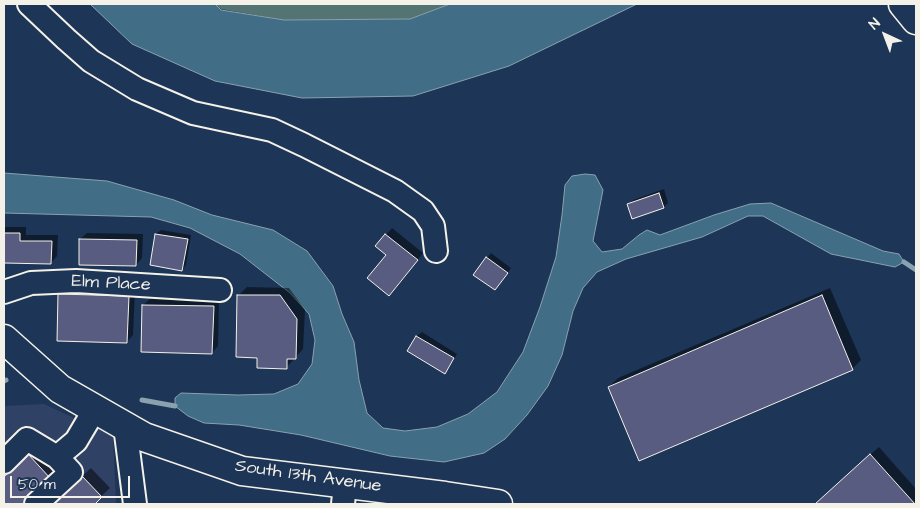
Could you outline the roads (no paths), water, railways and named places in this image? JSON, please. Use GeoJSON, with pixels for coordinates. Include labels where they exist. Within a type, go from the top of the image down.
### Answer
{"type":"FeatureCollection","features":[{"type":"Feature","properties":{"kind":"main road"},"geometry":{"type":"LineString","coordinates":[[903,4],[916,20]]}},
{"type":"Feature","properties":{"kind":"main road","name":"South 13th Avenue"},"geometry":{"type":"LineString","coordinates":[[4,338],[60,389],[144,437],[242,471],[344,494],[498,504]]}},
{"type":"Feature","properties":{"kind":"street"},"geometry":{"type":"LineString","coordinates":[[29,4],[91,61],[137,89],[193,113],[272,130],[395,191],[423,211],[433,226],[436,251]]}},
{"type":"Feature","properties":{"kind":"street","name":"Elm Place"},"geometry":{"type":"LineString","coordinates":[[4,292],[31,283],[76,281],[220,290]]}},
{"type":"Feature","properties":{"kind":"street"},"geometry":{"type":"LineString","coordinates":[[57,457],[76,441],[95,409]]}},
{"type":"Feature","properties":{"kind":"street"},"geometry":{"type":"LineString","coordinates":[[125,426],[135,504]]}},
{"type":"Feature","properties":{"kind":"street"},"geometry":{"type":"LineString","coordinates":[[4,462],[27,439],[57,457],[71,472],[36,504]]}},
{"type":"Feature","properties":{"kind":"waterway"},"geometry":{"type":"LineString","coordinates":[[904,262],[916,270]]}},
{"type":"Feature","properties":{"kind":"waterway"},"geometry":{"type":"LineString","coordinates":[[142,400],[175,406]]}}]}
